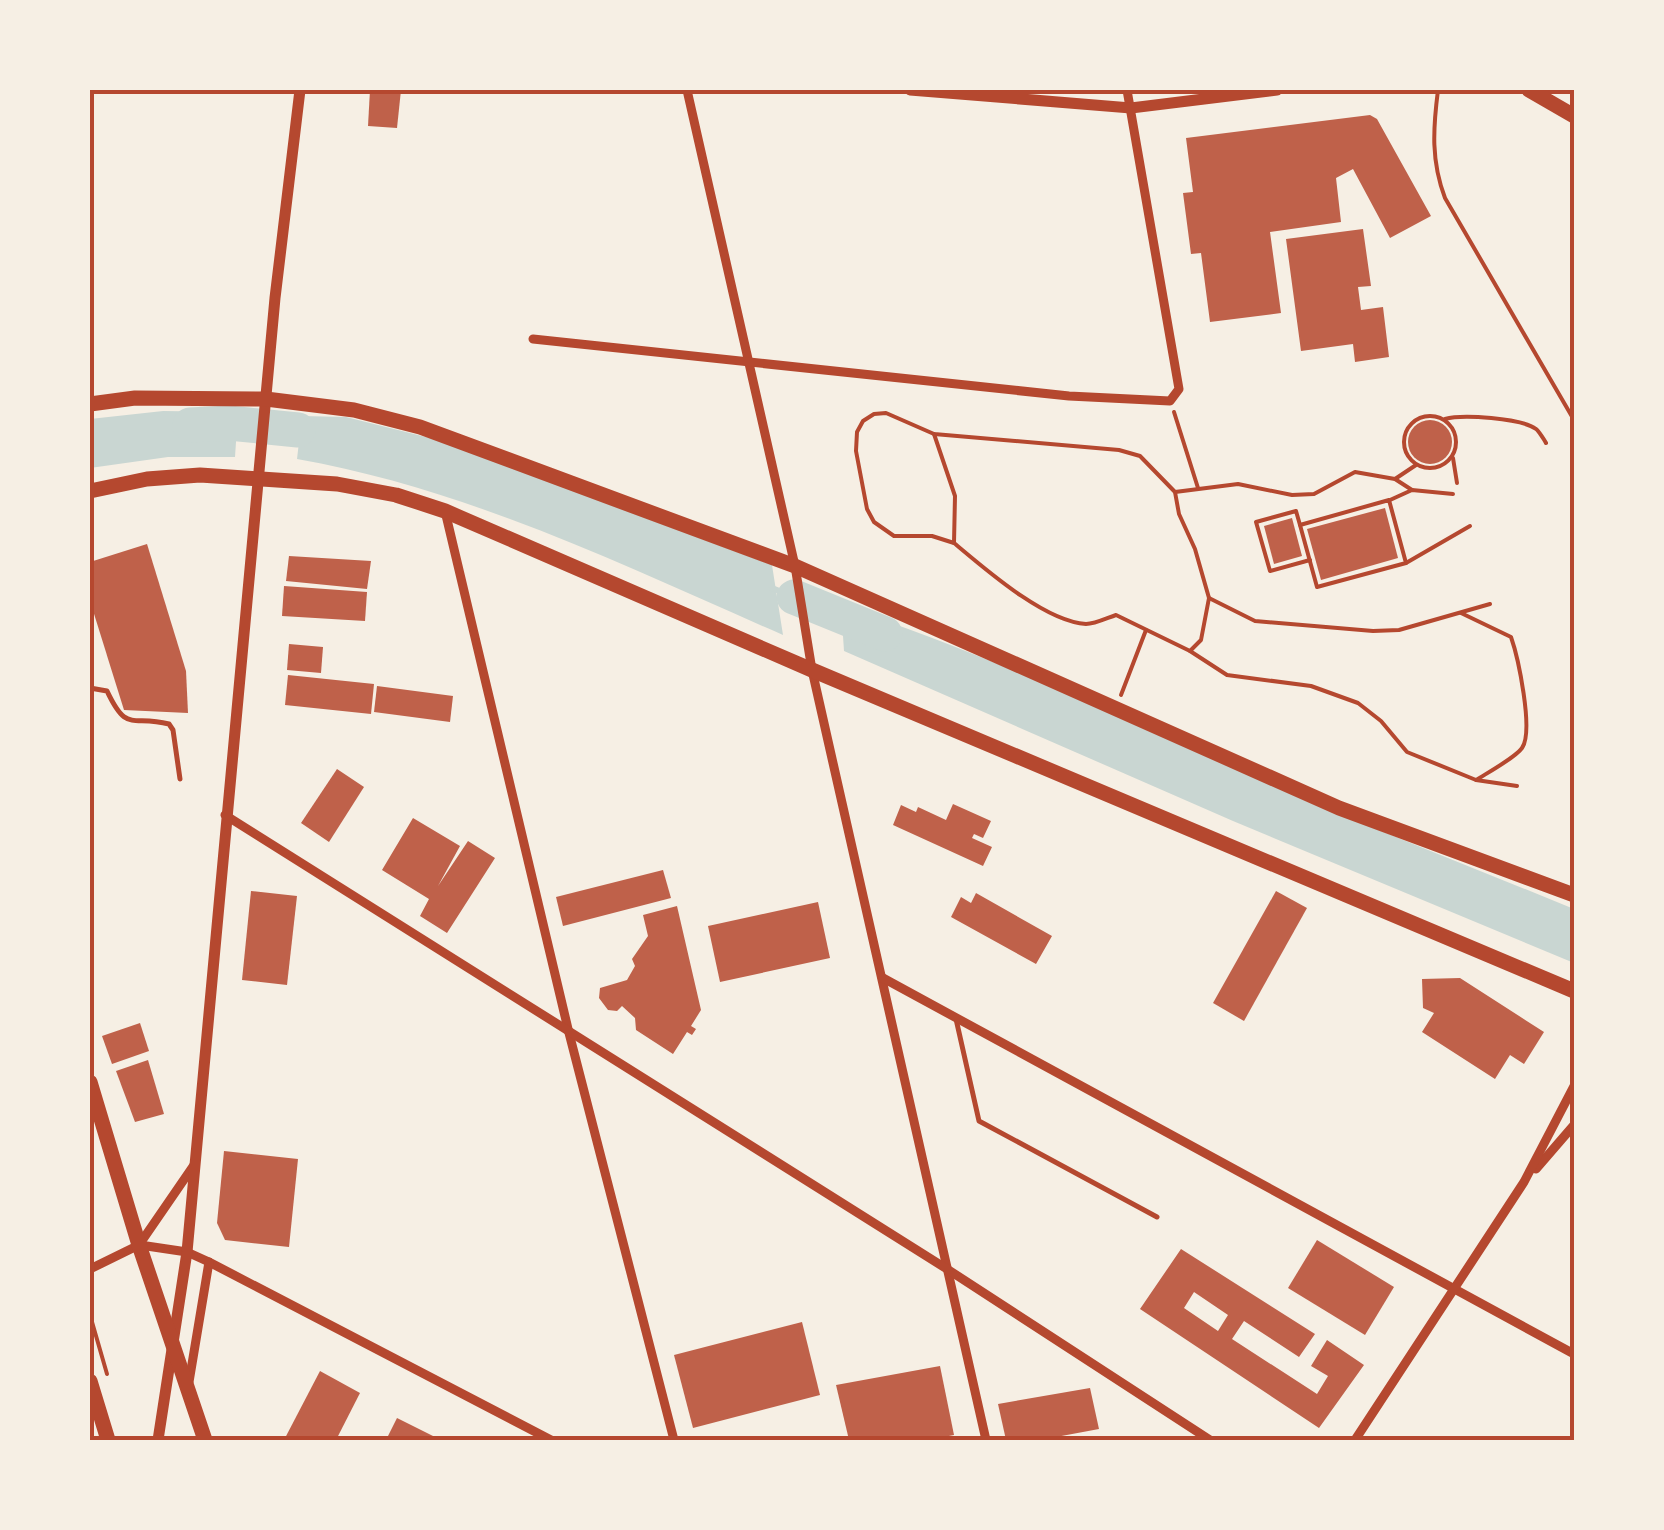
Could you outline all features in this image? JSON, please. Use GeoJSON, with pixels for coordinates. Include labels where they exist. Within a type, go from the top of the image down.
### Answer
{"type":"FeatureCollection","features":[{"type":"Feature","properties":{"kind":"main road"},"geometry":{"type":"LineString","coordinates":[[1529,90],[1574,116]]}},
{"type":"Feature","properties":{"kind":"main road"},"geometry":{"type":"LineString","coordinates":[[90,404],[135,398],[354,410],[420,427],[796,573],[1116,707],[1340,808],[1574,895]]}},
{"type":"Feature","properties":{"kind":"main road"},"geometry":{"type":"LineString","coordinates":[[90,491],[147,479],[200,475],[338,484],[396,495],[445,511],[1574,992]]}},
{"type":"Feature","properties":{"kind":"main road"},"geometry":{"type":"LineString","coordinates":[[90,1082],[205,1440]]}},
{"type":"Feature","properties":{"kind":"main road"},"geometry":{"type":"LineString","coordinates":[[90,1381],[108,1440]]}},
{"type":"Feature","properties":{"kind":"street"},"geometry":{"type":"LineString","coordinates":[[158,1440],[188,1252],[225,815],[300,90]]}},
{"type":"Feature","properties":{"kind":"street"},"geometry":{"type":"LineString","coordinates":[[687,90],[796,573],[812,670],[986,1440]]}},
{"type":"Feature","properties":{"kind":"street"},"geometry":{"type":"LineString","coordinates":[[910,90],[1131,108],[1278,90]]}},
{"type":"Feature","properties":{"kind":"street"},"geometry":{"type":"LineString","coordinates":[[533,338],[1069,396],[1170,401],[1179,389],[1128,90]]}},
{"type":"Feature","properties":{"kind":"street"},"geometry":{"type":"LineString","coordinates":[[445,511],[569,1032],[674,1440]]}},
{"type":"Feature","properties":{"kind":"street"},"geometry":{"type":"LineString","coordinates":[[225,815],[947,1269],[1210,1440]]}},
{"type":"Feature","properties":{"kind":"street"},"geometry":{"type":"LineString","coordinates":[[883,978],[1574,1354]]}},
{"type":"Feature","properties":{"kind":"street"},"geometry":{"type":"LineString","coordinates":[[1355,1440],[1524,1182],[1574,1086]]}},
{"type":"Feature","properties":{"kind":"street"},"geometry":{"type":"LineString","coordinates":[[1524,1182],[1574,1125]]}},
{"type":"Feature","properties":{"kind":"street"},"geometry":{"type":"LineString","coordinates":[[90,1269],[140,1245],[196,1162]]}},
{"type":"Feature","properties":{"kind":"street"},"geometry":{"type":"LineString","coordinates":[[140,1245],[188,1252],[551,1440]]}},
{"type":"Feature","properties":{"kind":"street"},"geometry":{"type":"LineString","coordinates":[[188,1388],[209,1262]]}},
{"type":"Feature","properties":{"kind":"lane"},"geometry":{"type":"LineString","coordinates":[[90,688],[106,691],[126,720],[169,724],[180,779]]}},
{"type":"Feature","properties":{"kind":"lane"},"geometry":{"type":"LineString","coordinates":[[955,1015],[979,1121],[1157,1218]]}},
{"type":"Feature","properties":{"kind":"path"},"geometry":{"type":"LineString","coordinates":[[1438,90],[1432,143],[1434,170],[1446,198],[1574,420]]}},
{"type":"Feature","properties":{"kind":"path"},"geometry":{"type":"LineString","coordinates":[[1170,401],[1198,488]]}},
{"type":"Feature","properties":{"kind":"path"},"geometry":{"type":"LineString","coordinates":[[1190,651],[1201,640],[1208,598],[1195,549],[1179,514],[1176,492],[1140,456],[1119,450],[934,434],[886,413],[863,421],[857,432],[856,451],[867,509],[874,522],[894,536],[932,536],[954,543],[998,580],[1049,612],[1087,624],[1116,615],[1190,651],[1226,675],[1311,686],[1358,702],[1381,721],[1407,752],[1476,780],[1517,786]]}},
{"type":"Feature","properties":{"kind":"path"},"geometry":{"type":"LineString","coordinates":[[1416,465],[1404,447],[1408,427],[1425,416],[1445,419],[1459,415],[1523,424],[1537,430],[1546,443]]}},
{"type":"Feature","properties":{"kind":"path"},"geometry":{"type":"LineString","coordinates":[[1445,419],[1456,436],[1453,457],[1457,484]]}},
{"type":"Feature","properties":{"kind":"path"},"geometry":{"type":"LineString","coordinates":[[934,434],[956,496],[954,543]]}},
{"type":"Feature","properties":{"kind":"path"},"geometry":{"type":"LineString","coordinates":[[1395,479],[1416,465],[1435,468],[1453,457]]}},
{"type":"Feature","properties":{"kind":"path"},"geometry":{"type":"LineString","coordinates":[[1176,492],[1238,484],[1292,495],[1314,494],[1355,472],[1395,479],[1412,490],[1453,494]]}},
{"type":"Feature","properties":{"kind":"path"},"geometry":{"type":"LineString","coordinates":[[1300,524],[1412,490]]}},
{"type":"Feature","properties":{"kind":"path"},"geometry":{"type":"LineString","coordinates":[[1389,500],[1406,563]]}},
{"type":"Feature","properties":{"kind":"path"},"geometry":{"type":"LineString","coordinates":[[1310,560],[1270,572],[1256,522],[1296,511],[1310,560],[1317,587],[1406,563],[1470,526]]}},
{"type":"Feature","properties":{"kind":"path"},"geometry":{"type":"LineString","coordinates":[[1208,598],[1255,620],[1372,631],[1399,630],[1490,604]]}},
{"type":"Feature","properties":{"kind":"path"},"geometry":{"type":"LineString","coordinates":[[1460,613],[1511,638],[1520,663],[1526,734],[1522,748],[1476,780]]}},
{"type":"Feature","properties":{"kind":"path"},"geometry":{"type":"LineString","coordinates":[[1116,707],[1146,630]]}},
{"type":"Feature","properties":{"kind":"shaded area"},"geometry":{"type":"Polygon","coordinates":[[[163,411],[238,412],[235,457],[168,457],[90,468],[90,419],[163,411]]]}},
{"type":"Feature","properties":{"kind":"shaded area"},"geometry":{"type":"Polygon","coordinates":[[[302,416],[346,417],[434,439],[772,565],[783,635],[545,532],[423,489],[297,459],[302,416]]]}},
{"type":"Feature","properties":{"kind":"shaded area"},"geometry":{"type":"Polygon","coordinates":[[[841,606],[1010,669],[1320,806],[1574,909],[1574,963],[1233,821],[844,651],[841,606]]]}},
{"type":"Feature","properties":{"kind":"building"},"geometry":{"type":"Polygon","coordinates":[[[370,90],[401,90],[397,128],[368,126],[370,90]]]}},
{"type":"Feature","properties":{"kind":"building"},"geometry":{"type":"Polygon","coordinates":[[[1370,115],[1377,119],[1431,216],[1390,238],[1353,169],[1336,178],[1341,222],[1270,232],[1281,313],[1210,322],[1201,253],[1191,254],[1183,193],[1193,192],[1186,138],[1370,115]]]}},
{"type":"Feature","properties":{"kind":"building"},"geometry":{"type":"Polygon","coordinates":[[[1363,229],[1371,286],[1358,287],[1361,310],[1383,307],[1389,357],[1355,362],[1353,344],[1301,351],[1286,239],[1363,229]]]}},
{"type":"Feature","properties":{"kind":"building"},"geometry":{"type":"Polygon","coordinates":[[[1430,420],[1445,427],[1452,442],[1445,457],[1430,464],[1415,457],[1408,442],[1415,427],[1430,420]]]}},
{"type":"Feature","properties":{"kind":"building"},"geometry":{"type":"Polygon","coordinates":[[[1385,508],[1398,558],[1321,580],[1307,529],[1385,508]]]}},
{"type":"Feature","properties":{"kind":"building"},"geometry":{"type":"Polygon","coordinates":[[[1292,518],[1302,556],[1274,564],[1264,526],[1292,518]]]}},
{"type":"Feature","properties":{"kind":"building"},"geometry":{"type":"Polygon","coordinates":[[[147,544],[186,671],[188,713],[124,710],[90,601],[90,562],[147,544]]]}},
{"type":"Feature","properties":{"kind":"building"},"geometry":{"type":"Polygon","coordinates":[[[289,556],[371,561],[367,589],[286,581],[289,556]]]}},
{"type":"Feature","properties":{"kind":"building"},"geometry":{"type":"Polygon","coordinates":[[[284,586],[367,592],[365,621],[282,616],[284,586]]]}},
{"type":"Feature","properties":{"kind":"building"},"geometry":{"type":"Polygon","coordinates":[[[289,644],[323,647],[321,673],[287,670],[289,644]]]}},
{"type":"Feature","properties":{"kind":"building"},"geometry":{"type":"Polygon","coordinates":[[[288,675],[374,684],[371,714],[285,705],[288,675]]]}},
{"type":"Feature","properties":{"kind":"building"},"geometry":{"type":"Polygon","coordinates":[[[377,686],[453,696],[450,722],[374,712],[377,686]]]}},
{"type":"Feature","properties":{"kind":"building"},"geometry":{"type":"Polygon","coordinates":[[[337,769],[364,787],[329,842],[301,823],[337,769]]]}},
{"type":"Feature","properties":{"kind":"building"},"geometry":{"type":"Polygon","coordinates":[[[953,804],[991,821],[983,838],[974,834],[972,838],[992,847],[983,866],[893,825],[901,805],[916,812],[918,807],[946,820],[953,804]]]}},
{"type":"Feature","properties":{"kind":"building"},"geometry":{"type":"Polygon","coordinates":[[[413,818],[460,846],[438,886],[468,841],[495,858],[447,933],[420,916],[429,899],[382,870],[413,818]]]}},
{"type":"Feature","properties":{"kind":"building"},"geometry":{"type":"Polygon","coordinates":[[[663,870],[671,898],[563,926],[556,897],[663,870]]]}},
{"type":"Feature","properties":{"kind":"building"},"geometry":{"type":"Polygon","coordinates":[[[251,891],[297,896],[287,985],[242,980],[251,891]]]}},
{"type":"Feature","properties":{"kind":"building"},"geometry":{"type":"Polygon","coordinates":[[[1276,891],[1307,908],[1244,1021],[1213,1003],[1276,891]]]}},
{"type":"Feature","properties":{"kind":"building"},"geometry":{"type":"Polygon","coordinates":[[[976,893],[1052,936],[1036,964],[951,917],[961,897],[971,903],[976,893]]]}},
{"type":"Feature","properties":{"kind":"building"},"geometry":{"type":"Polygon","coordinates":[[[818,902],[830,958],[720,982],[708,926],[818,902]]]}},
{"type":"Feature","properties":{"kind":"building"},"geometry":{"type":"Polygon","coordinates":[[[677,906],[701,1010],[691,1026],[696,1029],[692,1035],[687,1032],[673,1054],[636,1030],[635,1018],[622,1006],[617,1011],[608,1010],[599,998],[600,988],[627,980],[635,966],[632,959],[648,936],[643,915],[677,906]]]}},
{"type":"Feature","properties":{"kind":"building"},"geometry":{"type":"Polygon","coordinates":[[[1460,978],[1544,1032],[1524,1064],[1510,1055],[1495,1079],[1422,1032],[1434,1013],[1423,1008],[1422,979],[1460,978]]]}},
{"type":"Feature","properties":{"kind":"building"},"geometry":{"type":"Polygon","coordinates":[[[140,1023],[149,1051],[112,1064],[102,1036],[140,1023]]]}},
{"type":"Feature","properties":{"kind":"building"},"geometry":{"type":"Polygon","coordinates":[[[148,1060],[164,1114],[135,1122],[116,1071],[148,1060]]]}},
{"type":"Feature","properties":{"kind":"building"},"geometry":{"type":"Polygon","coordinates":[[[224,1151],[298,1159],[289,1247],[225,1240],[217,1223],[224,1151]]]}},
{"type":"Feature","properties":{"kind":"building"},"geometry":{"type":"Polygon","coordinates":[[[1317,1240],[1394,1287],[1365,1335],[1288,1288],[1317,1240]]]}},
{"type":"Feature","properties":{"kind":"building"},"geometry":{"type":"Polygon","coordinates":[[[1181,1249],[1315,1334],[1299,1357],[1244,1321],[1232,1339],[1317,1394],[1328,1376],[1311,1366],[1327,1340],[1364,1365],[1319,1428],[1140,1309],[1181,1249]],[[1194,1292],[1184,1308],[1218,1331],[1228,1315],[1194,1292]]]}},
{"type":"Feature","properties":{"kind":"building"},"geometry":{"type":"Polygon","coordinates":[[[802,1322],[820,1395],[693,1428],[674,1355],[802,1322]]]}},
{"type":"Feature","properties":{"kind":"building"},"geometry":{"type":"Polygon","coordinates":[[[940,1366],[954,1435],[928,1440],[849,1440],[836,1385],[940,1366]]]}},
{"type":"Feature","properties":{"kind":"building"},"geometry":{"type":"Polygon","coordinates":[[[320,1371],[360,1393],[336,1440],[284,1440],[320,1371]]]}},
{"type":"Feature","properties":{"kind":"building"},"geometry":{"type":"Polygon","coordinates":[[[1090,1388],[1099,1429],[1040,1440],[1006,1440],[998,1404],[1090,1388]]]}},
{"type":"Feature","properties":{"kind":"building"},"geometry":{"type":"Polygon","coordinates":[[[397,1418],[441,1440],[386,1440],[397,1418]]]}},
{"type":"Feature","properties":{"kind":"waterway"},"geometry":{"type":"LineString","coordinates":[[190,425],[229,423],[298,430]]}},
{"type":"Feature","properties":{"kind":"waterway"},"geometry":{"type":"LineString","coordinates":[[772,588],[794,597]]}},
{"type":"Feature","properties":{"kind":"waterway"},"geometry":{"type":"LineString","coordinates":[[794,597],[885,634]]}}]}
